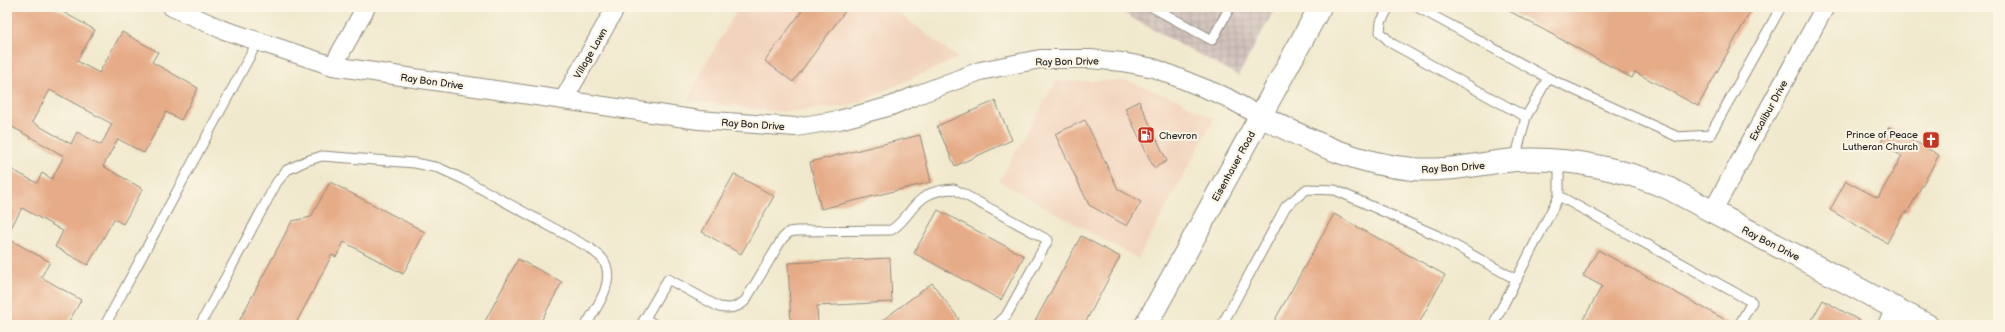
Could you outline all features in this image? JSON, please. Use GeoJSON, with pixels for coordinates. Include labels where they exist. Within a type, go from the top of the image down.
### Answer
{"type":"FeatureCollection","features":[{"type":"Feature","properties":{"kind":"street","name":"Ray Bon Drive"},"geometry":{"type":"LineString","coordinates":[[172,7],[221,29],[333,66],[699,120],[796,127],[839,120],[891,106],[980,71],[1040,59],[1090,59],[1154,68],[1226,97],[1260,116],[1331,150],[1386,166],[1442,170],[1515,160],[1559,160],[1609,167],[1639,176],[1668,188],[1712,212],[1892,316],[1927,325]]}},
{"type":"Feature","properties":{"kind":"street"},"geometry":{"type":"LineString","coordinates":[[333,66],[366,7]]}},
{"type":"Feature","properties":{"kind":"street","name":"Village Lawn"},"geometry":{"type":"LineString","coordinates":[[564,99],[616,7]]}},
{"type":"Feature","properties":{"kind":"street","name":"Eisenhauer Road"},"geometry":{"type":"LineString","coordinates":[[1146,325],[1320,7]]}},
{"type":"Feature","properties":{"kind":"street","name":"Excalibur Drive"},"geometry":{"type":"LineString","coordinates":[[1712,212],[1824,7]]}},
{"type":"Feature","properties":{"kind":"lane"},"geometry":{"type":"LineString","coordinates":[[1152,7],[1212,40],[1230,7]]}},
{"type":"Feature","properties":{"kind":"lane"},"geometry":{"type":"LineString","coordinates":[[1389,7],[1381,22],[1380,32],[1391,43],[1526,117]]}},
{"type":"Feature","properties":{"kind":"lane"},"geometry":{"type":"LineString","coordinates":[[1417,7],[1548,78],[1678,137],[1710,135],[1781,7]]}},
{"type":"Feature","properties":{"kind":"lane"},"geometry":{"type":"LineString","coordinates":[[105,325],[258,41]]}},
{"type":"Feature","properties":{"kind":"lane"},"geometry":{"type":"LineString","coordinates":[[1515,160],[1526,117],[1548,78]]}},
{"type":"Feature","properties":{"kind":"lane"},"geometry":{"type":"LineString","coordinates":[[200,325],[277,182],[287,170],[306,161],[322,156],[415,163],[439,168],[465,180],[590,248],[604,261],[607,275],[606,286],[586,325]]}},
{"type":"Feature","properties":{"kind":"lane"},"geometry":{"type":"LineString","coordinates":[[1493,325],[1559,196],[1559,160]]}},
{"type":"Feature","properties":{"kind":"lane"},"geometry":{"type":"LineString","coordinates":[[656,325],[643,322],[668,279],[719,307],[727,308],[739,306],[745,301],[782,239],[789,232],[891,230],[897,227],[916,202],[938,189],[954,189],[1048,240],[1006,316],[996,325]]}},
{"type":"Feature","properties":{"kind":"lane"},"geometry":{"type":"LineString","coordinates":[[1222,325],[1286,206],[1307,189],[1335,190],[1436,235],[1517,280]]}},
{"type":"Feature","properties":{"kind":"lane"},"geometry":{"type":"LineString","coordinates":[[1559,196],[1752,302],[1739,325]]}},
{"type":"Feature","properties":{"kind":"shaded area"},"geometry":{"type":"Polygon","coordinates":[[[739,7],[891,7],[958,58],[850,106],[782,112],[688,101],[703,68],[739,7]]]}},
{"type":"Feature","properties":{"kind":"shaded area"},"geometry":{"type":"Polygon","coordinates":[[[1112,7],[1276,7],[1238,76],[1112,7]]]}},
{"type":"Feature","properties":{"kind":"shaded area"},"geometry":{"type":"Polygon","coordinates":[[[1056,81],[1128,81],[1179,100],[1214,119],[1138,259],[999,181],[1056,81]]]}},
{"type":"Feature","properties":{"kind":"building"},"geometry":{"type":"Polygon","coordinates":[[[10,7],[54,7],[95,30],[77,61],[99,73],[122,32],[158,52],[152,62],[198,88],[181,120],[166,112],[144,153],[118,139],[103,166],[143,189],[123,224],[114,219],[88,265],[55,247],[63,231],[22,208],[7,235],[7,167],[37,183],[42,173],[52,179],[64,156],[7,124],[7,13],[10,7]],[[50,90],[32,122],[71,144],[77,132],[101,145],[112,124],[50,90]]]}},
{"type":"Feature","properties":{"kind":"building"},"geometry":{"type":"Polygon","coordinates":[[[805,7],[848,7],[793,82],[765,61],[805,7]]]}},
{"type":"Feature","properties":{"kind":"building"},"geometry":{"type":"Polygon","coordinates":[[[1502,7],[1753,7],[1698,106],[1635,72],[1632,78],[1502,7]]]}},
{"type":"Feature","properties":{"kind":"building"},"geometry":{"type":"Polygon","coordinates":[[[995,101],[1012,140],[955,166],[937,126],[995,101]]]}},
{"type":"Feature","properties":{"kind":"building","name":"Chevron"},"geometry":{"type":"Polygon","coordinates":[[[1139,101],[1167,161],[1154,168],[1125,108],[1139,101]]]}},
{"type":"Feature","properties":{"kind":"building"},"geometry":{"type":"Polygon","coordinates":[[[1085,120],[1118,189],[1141,202],[1127,226],[1089,205],[1055,134],[1085,120]]]}},
{"type":"Feature","properties":{"kind":"building"},"geometry":{"type":"Polygon","coordinates":[[[1889,127],[1939,155],[1907,213],[1904,212],[1887,243],[1830,210],[1846,181],[1878,198],[1902,156],[1880,144],[1889,127]]]}},
{"type":"Feature","properties":{"kind":"building"},"geometry":{"type":"Polygon","coordinates":[[[920,135],[931,182],[821,209],[810,162],[920,135]]]}},
{"type":"Feature","properties":{"kind":"building"},"geometry":{"type":"Polygon","coordinates":[[[734,174],[774,196],[741,254],[702,232],[734,174]]]}},
{"type":"Feature","properties":{"kind":"building"},"geometry":{"type":"Polygon","coordinates":[[[330,182],[425,232],[403,274],[344,242],[336,257],[332,255],[295,325],[237,325],[292,221],[311,217],[330,182]]]}},
{"type":"Feature","properties":{"kind":"building"},"geometry":{"type":"Polygon","coordinates":[[[938,210],[1024,256],[1001,300],[914,253],[938,210]]]}},
{"type":"Feature","properties":{"kind":"building"},"geometry":{"type":"Polygon","coordinates":[[[1334,214],[1445,275],[1418,325],[1272,325],[1334,214]]]}},
{"type":"Feature","properties":{"kind":"building"},"geometry":{"type":"Polygon","coordinates":[[[1081,236],[1120,257],[1084,325],[1033,325],[1081,236]]]}},
{"type":"Feature","properties":{"kind":"building"},"geometry":{"type":"Polygon","coordinates":[[[7,238],[50,262],[41,277],[81,300],[67,325],[7,325],[7,238]]]}},
{"type":"Feature","properties":{"kind":"building"},"geometry":{"type":"Polygon","coordinates":[[[1598,250],[1733,325],[1580,325],[1602,286],[1583,276],[1598,250]]]}},
{"type":"Feature","properties":{"kind":"building"},"geometry":{"type":"Polygon","coordinates":[[[890,258],[892,302],[817,306],[818,325],[791,325],[788,263],[890,258]]]}},
{"type":"Feature","properties":{"kind":"building"},"geometry":{"type":"Polygon","coordinates":[[[518,259],[562,282],[539,325],[483,325],[518,259]]]}},
{"type":"Feature","properties":{"kind":"building"},"geometry":{"type":"Polygon","coordinates":[[[932,283],[959,319],[951,325],[876,325],[932,283]]]}},
{"type":"Feature","properties":{"kind":"building"},"geometry":{"type":"Polygon","coordinates":[[[1823,300],[1867,325],[1809,325],[1823,300]]]}},
{"type":"Feature","properties":{"kind":"place","name":"Chevron"},"geometry":{"type":"Point","coordinates":[1146,135]}},
{"type":"Feature","properties":{"kind":"place","name":"Prince of Peace Lutheran Church"},"geometry":{"type":"Point","coordinates":[1931,140]}}]}
